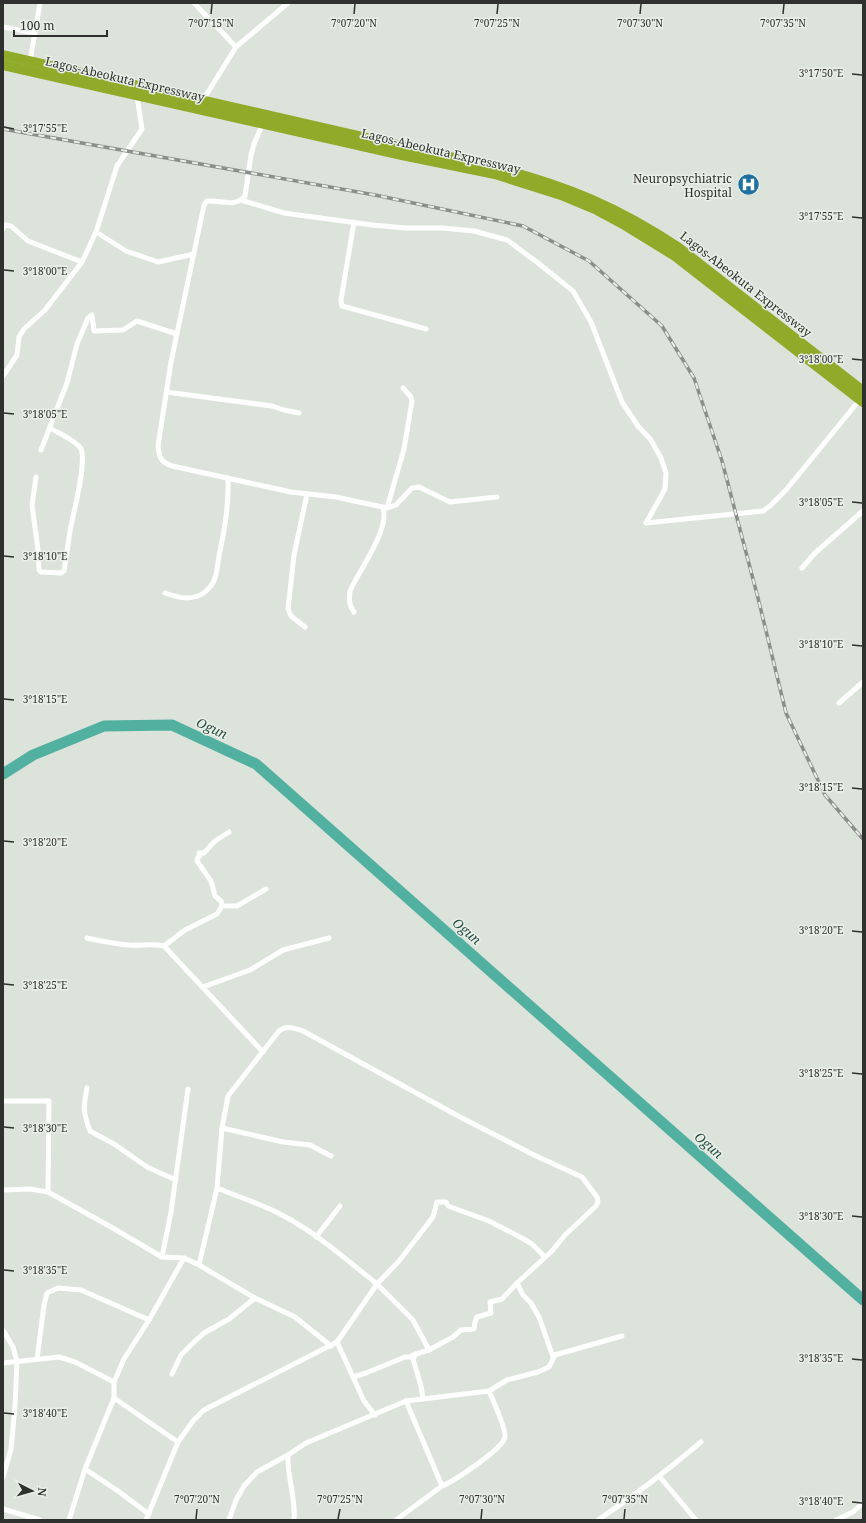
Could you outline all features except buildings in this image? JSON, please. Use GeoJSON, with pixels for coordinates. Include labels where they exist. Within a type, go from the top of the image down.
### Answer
{"type":"FeatureCollection","features":[{"type":"Feature","properties":{"kind":"highway","name":"Lagos-Abeokuta Expressway"},"geometry":{"type":"LineString","coordinates":[[3,55],[518,173],[567,189],[594,200],[637,222],[679,248],[862,398]]}},
{"type":"Feature","properties":{"kind":"highway","name":"Lagos-Abeokuta Expressway"},"geometry":{"type":"LineString","coordinates":[[3,65],[137,96],[495,174],[561,195],[597,210],[656,242],[862,398]]}},
{"type":"Feature","properties":{"kind":"street"},"geometry":{"type":"LineString","coordinates":[[30,62],[40,3]]}},
{"type":"Feature","properties":{"kind":"street"},"geometry":{"type":"LineString","coordinates":[[194,3],[236,47]]}},
{"type":"Feature","properties":{"kind":"street"},"geometry":{"type":"LineString","coordinates":[[203,100],[236,47],[288,3]]}},
{"type":"Feature","properties":{"kind":"street"},"geometry":{"type":"LineString","coordinates":[[3,27],[35,33]]}},
{"type":"Feature","properties":{"kind":"street"},"geometry":{"type":"LineString","coordinates":[[3,376],[16,355],[19,337],[24,329],[45,310],[82,262],[96,232],[117,166],[142,128],[137,96]]}},
{"type":"Feature","properties":{"kind":"street"},"geometry":{"type":"LineString","coordinates":[[263,123],[254,144],[245,196],[236,202],[208,201],[204,205],[166,392],[158,446],[159,457],[164,463],[228,478],[291,492],[336,497],[385,508],[396,505],[409,490],[415,487],[419,487],[450,502],[471,498],[497,497]]}},
{"type":"Feature","properties":{"kind":"street"},"geometry":{"type":"LineString","coordinates":[[241,200],[284,213],[372,225],[474,231],[507,240],[538,263],[572,291],[591,322],[622,402],[638,426],[651,440],[661,458],[666,473],[665,489],[646,523],[763,511],[786,490],[857,402],[862,398]]}},
{"type":"Feature","properties":{"kind":"street"},"geometry":{"type":"LineString","coordinates":[[354,222],[341,300],[342,306],[426,329]]}},
{"type":"Feature","properties":{"kind":"street"},"geometry":{"type":"LineString","coordinates":[[3,229],[5,225],[12,226],[28,241],[82,262]]}},
{"type":"Feature","properties":{"kind":"street"},"geometry":{"type":"LineString","coordinates":[[96,232],[126,251],[158,262],[194,254]]}},
{"type":"Feature","properties":{"kind":"street"},"geometry":{"type":"LineString","coordinates":[[41,450],[67,383],[81,334],[88,318],[92,315],[94,331],[123,330],[137,321],[177,334]]}},
{"type":"Feature","properties":{"kind":"street"},"geometry":{"type":"LineString","coordinates":[[354,612],[350,605],[350,591],[375,547],[384,520],[385,508],[404,449],[412,397],[403,388]]}},
{"type":"Feature","properties":{"kind":"street"},"geometry":{"type":"LineString","coordinates":[[166,392],[272,406],[299,413]]}},
{"type":"Feature","properties":{"kind":"street"},"geometry":{"type":"LineString","coordinates":[[36,477],[32,505],[39,570],[41,572],[61,573],[64,571],[83,458],[82,450],[78,444],[50,428]]}},
{"type":"Feature","properties":{"kind":"street"},"geometry":{"type":"LineString","coordinates":[[165,593],[186,599],[195,597],[211,586],[216,574],[222,543],[229,492],[228,478]]}},
{"type":"Feature","properties":{"kind":"street"},"geometry":{"type":"LineString","coordinates":[[306,627],[291,616],[288,609],[294,556],[307,494]]}},
{"type":"Feature","properties":{"kind":"street"},"geometry":{"type":"LineString","coordinates":[[802,568],[815,553],[863,511]]}},
{"type":"Feature","properties":{"kind":"street"},"geometry":{"type":"LineString","coordinates":[[839,702],[863,682]]}},
{"type":"Feature","properties":{"kind":"street"},"geometry":{"type":"LineString","coordinates":[[164,946],[185,930],[217,914],[222,906],[222,900],[215,896],[210,881],[197,861],[198,857],[200,856],[199,853],[204,853],[215,841],[229,832]]}},
{"type":"Feature","properties":{"kind":"street"},"geometry":{"type":"LineString","coordinates":[[222,906],[237,906],[266,888]]}},
{"type":"Feature","properties":{"kind":"street"},"geometry":{"type":"LineString","coordinates":[[87,938],[128,945],[141,946],[154,944],[164,946],[263,1052]]}},
{"type":"Feature","properties":{"kind":"street"},"geometry":{"type":"LineString","coordinates":[[203,987],[250,970],[283,950],[330,938]]}},
{"type":"Feature","properties":{"kind":"street"},"geometry":{"type":"LineString","coordinates":[[199,1265],[217,1188],[222,1128],[228,1096],[279,1032],[284,1028],[289,1027],[303,1031],[536,1156],[582,1177],[597,1196],[598,1202],[596,1206],[565,1235],[545,1257],[516,1283],[502,1299],[490,1302],[491,1313],[477,1317],[474,1329],[461,1330],[429,1350],[410,1357],[405,1357],[366,1374],[353,1377]]}},
{"type":"Feature","properties":{"kind":"street"},"geometry":{"type":"LineString","coordinates":[[87,1088],[84,1103],[84,1114],[90,1131],[114,1144],[147,1167],[176,1180]]}},
{"type":"Feature","properties":{"kind":"street"},"geometry":{"type":"LineString","coordinates":[[162,1257],[176,1180],[188,1089]]}},
{"type":"Feature","properties":{"kind":"street"},"geometry":{"type":"LineString","coordinates":[[3,1101],[49,1101],[48,1192]]}},
{"type":"Feature","properties":{"kind":"street"},"geometry":{"type":"LineString","coordinates":[[222,1128],[283,1142],[310,1145],[331,1156]]}},
{"type":"Feature","properties":{"kind":"street"},"geometry":{"type":"LineString","coordinates":[[217,1188],[282,1215],[316,1237],[377,1284],[413,1320],[429,1350]]}},
{"type":"Feature","properties":{"kind":"street"},"geometry":{"type":"LineString","coordinates":[[3,1190],[30,1189],[48,1192],[111,1226],[162,1257],[184,1258],[199,1265],[255,1298],[295,1317],[331,1346]]}},
{"type":"Feature","properties":{"kind":"street"},"geometry":{"type":"LineString","coordinates":[[146,1520],[178,1442],[193,1420],[204,1410],[337,1342],[377,1284],[399,1261],[433,1216],[437,1202],[446,1202],[448,1206],[489,1221],[532,1244],[545,1257]]}},
{"type":"Feature","properties":{"kind":"street"},"geometry":{"type":"LineString","coordinates":[[316,1237],[340,1206]]}},
{"type":"Feature","properties":{"kind":"street"},"geometry":{"type":"LineString","coordinates":[[69,1520],[85,1468],[114,1398],[114,1382],[124,1359],[149,1320],[184,1258]]}},
{"type":"Feature","properties":{"kind":"street"},"geometry":{"type":"LineString","coordinates":[[516,1283],[536,1312],[553,1357],[555,1355],[622,1336]]}},
{"type":"Feature","properties":{"kind":"street"},"geometry":{"type":"LineString","coordinates":[[37,1359],[47,1293],[58,1288],[81,1290],[149,1320]]}},
{"type":"Feature","properties":{"kind":"street"},"geometry":{"type":"LineString","coordinates":[[172,1374],[181,1355],[204,1332],[229,1319],[255,1298]]}},
{"type":"Feature","properties":{"kind":"street"},"geometry":{"type":"LineString","coordinates":[[3,1330],[13,1347],[17,1362],[11,1449],[3,1477]]}},
{"type":"Feature","properties":{"kind":"street"},"geometry":{"type":"LineString","coordinates":[[337,1342],[364,1400],[375,1415]]}},
{"type":"Feature","properties":{"kind":"street"},"geometry":{"type":"LineString","coordinates":[[416,1354],[413,1359],[421,1386],[423,1399]]}},
{"type":"Feature","properties":{"kind":"street"},"geometry":{"type":"LineString","coordinates":[[229,1520],[236,1500],[244,1486],[257,1472],[306,1443],[406,1401],[489,1391],[507,1380],[538,1372],[549,1367],[555,1355]]}},
{"type":"Feature","properties":{"kind":"street"},"geometry":{"type":"LineString","coordinates":[[3,1363],[59,1357],[75,1362],[114,1382]]}},
{"type":"Feature","properties":{"kind":"street"},"geometry":{"type":"LineString","coordinates":[[396,1520],[442,1486],[489,1455],[502,1444],[505,1432],[489,1391]]}},
{"type":"Feature","properties":{"kind":"street"},"geometry":{"type":"LineString","coordinates":[[114,1398],[178,1442]]}},
{"type":"Feature","properties":{"kind":"street"},"geometry":{"type":"LineString","coordinates":[[406,1401],[442,1486]]}},
{"type":"Feature","properties":{"kind":"street"},"geometry":{"type":"LineString","coordinates":[[598,1520],[659,1476],[700,1442]]}},
{"type":"Feature","properties":{"kind":"street"},"geometry":{"type":"LineString","coordinates":[[288,1455],[289,1481],[294,1499],[294,1520]]}},
{"type":"Feature","properties":{"kind":"street"},"geometry":{"type":"LineString","coordinates":[[85,1468],[149,1514]]}},
{"type":"Feature","properties":{"kind":"street"},"geometry":{"type":"LineString","coordinates":[[659,1476],[696,1520]]}},
{"type":"Feature","properties":{"kind":"street"},"geometry":{"type":"LineString","coordinates":[[836,1520],[853,1512],[863,1503]]}},
{"type":"Feature","properties":{"kind":"street"},"geometry":{"type":"LineString","coordinates":[[3,1509],[40,1520]]}},
{"type":"Feature","properties":{"kind":"waterway","name":"Ogun"},"geometry":{"type":"LineString","coordinates":[[3,774],[33,755],[104,726],[172,725],[256,764],[863,1300]]}},
{"type":"Feature","properties":{"kind":"railway"},"geometry":{"type":"LineString","coordinates":[[3,129],[375,195],[523,226],[589,261],[662,326],[694,378],[722,461],[786,713],[825,795],[863,839]]}},
{"type":"Feature","properties":{"kind":"place","name":"Neuropsychiatric Hospital"},"geometry":{"type":"Point","coordinates":[748,185]}}]}
